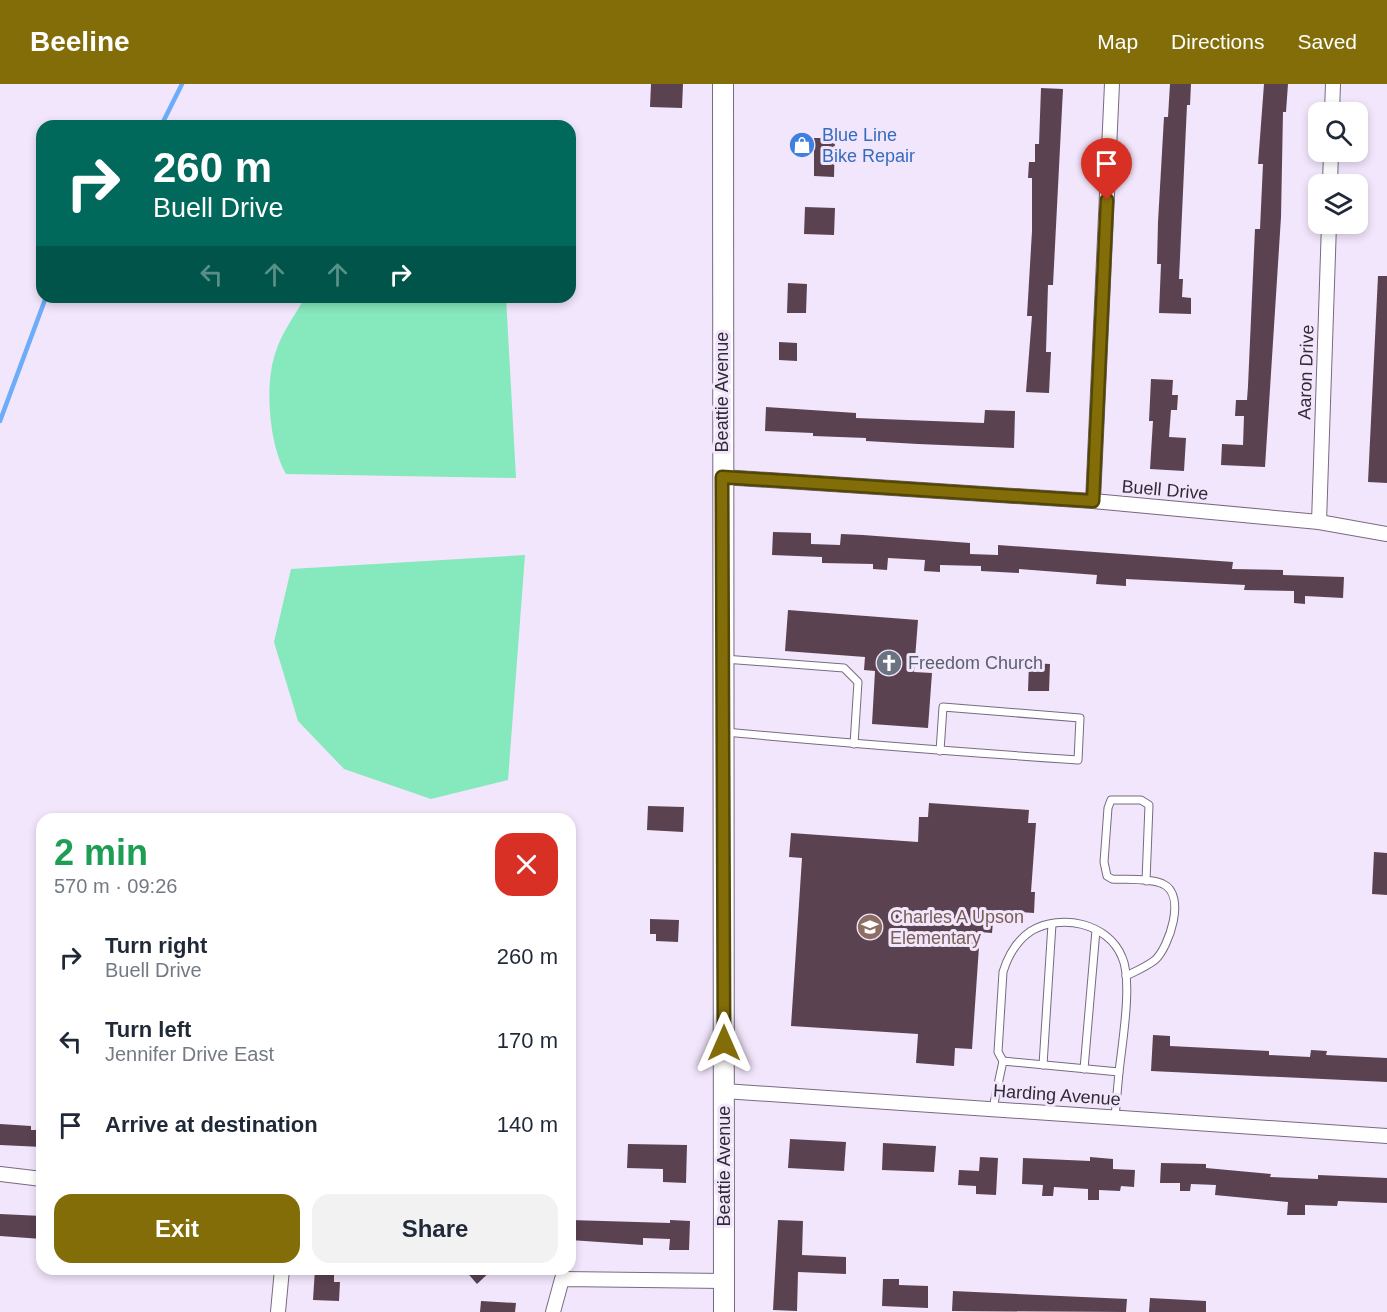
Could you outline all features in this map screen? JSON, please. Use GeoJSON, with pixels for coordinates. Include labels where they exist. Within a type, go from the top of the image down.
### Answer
{"type":"FeatureCollection","features":[{"type":"Feature","properties":{"kind":"street","name":"Beattie Avenue"},"geometry":{"type":"LineString","coordinates":[[723,84],[724,1312]]}},
{"type":"Feature","properties":{"kind":"street"},"geometry":{"type":"LineString","coordinates":[[1093,501],[1112,84]]}},
{"type":"Feature","properties":{"kind":"street"},"geometry":{"type":"LineString","coordinates":[[1332,102],[1333,84]]}},
{"type":"Feature","properties":{"kind":"street","name":"Aaron Drive"},"geometry":{"type":"LineString","coordinates":[[1319,522],[1329,234]]}},
{"type":"Feature","properties":{"kind":"street","name":"Buell Drive"},"geometry":{"type":"LineString","coordinates":[[722,477],[1093,501],[1319,522],[1387,534]]}},
{"type":"Feature","properties":{"kind":"street","name":"Harding Avenue"},"geometry":{"type":"LineString","coordinates":[[724,1091],[1387,1136]]}},
{"type":"Feature","properties":{"kind":"street"},"geometry":{"type":"LineString","coordinates":[[0,1174],[36,1178]]}},
{"type":"Feature","properties":{"kind":"street"},"geometry":{"type":"LineString","coordinates":[[278,1312],[281,1275]]}},
{"type":"Feature","properties":{"kind":"street"},"geometry":{"type":"LineString","coordinates":[[553,1312],[562,1279],[724,1281]]}},
{"type":"Feature","properties":{"kind":"lane"},"geometry":{"type":"LineString","coordinates":[[723,659],[844,668],[858,682],[854,744]]}},
{"type":"Feature","properties":{"kind":"lane"},"geometry":{"type":"LineString","coordinates":[[723,732],[940,751],[1078,760],[1080,718],[943,707],[940,751]]}},
{"type":"Feature","properties":{"kind":"lane"},"geometry":{"type":"LineString","coordinates":[[1126,976],[1155,959],[1166,946],[1171,929],[1174,899],[1171,890],[1164,885],[1146,881],[1112,879],[1104,870],[1108,808],[1111,800],[1142,800],[1149,805],[1146,881]]}},
{"type":"Feature","properties":{"kind":"lane"},"geometry":{"type":"LineString","coordinates":[[993,1108],[1003,1061],[998,1052],[1003,972],[1007,960],[1014,946],[1030,932],[1052,924],[1082,923],[1111,939],[1123,957],[1126,976],[1115,1117]]}},
{"type":"Feature","properties":{"kind":"lane"},"geometry":{"type":"LineString","coordinates":[[1043,1065],[1052,924]]}},
{"type":"Feature","properties":{"kind":"lane"},"geometry":{"type":"LineString","coordinates":[[1084,1069],[1096,930]]}},
{"type":"Feature","properties":{"kind":"lane"},"geometry":{"type":"LineString","coordinates":[[1003,1061],[1119,1072]]}},
{"type":"Feature","properties":{"kind":"green space"},"geometry":{"type":"Polygon","coordinates":[[[301,303],[506,303],[516,478],[286,474],[280,462],[272,431],[269,396],[272,364],[285,330],[301,303]]]}},
{"type":"Feature","properties":{"kind":"green space"},"geometry":{"type":"Polygon","coordinates":[[[525,555],[508,780],[431,799],[344,769],[298,721],[274,642],[291,569],[525,555]]]}},
{"type":"Feature","properties":{"kind":"building"},"geometry":{"type":"Polygon","coordinates":[[[651,84],[683,84],[682,108],[650,107],[651,84]]]}},
{"type":"Feature","properties":{"kind":"building"},"geometry":{"type":"Polygon","coordinates":[[[1170,84],[1191,84],[1190,105],[1187,105],[1179,279],[1183,279],[1182,297],[1191,298],[1191,314],[1159,313],[1161,264],[1157,264],[1158,222],[1164,117],[1168,117],[1170,84]]]}},
{"type":"Feature","properties":{"kind":"building"},"geometry":{"type":"Polygon","coordinates":[[[1264,84],[1288,84],[1286,112],[1283,112],[1281,217],[1265,467],[1221,465],[1222,444],[1243,445],[1244,416],[1235,416],[1236,400],[1247,400],[1255,229],[1260,229],[1263,164],[1258,164],[1264,84]]]}},
{"type":"Feature","properties":{"kind":"building"},"geometry":{"type":"Polygon","coordinates":[[[1041,88],[1063,89],[1053,285],[1048,285],[1046,352],[1051,352],[1049,393],[1026,392],[1032,316],[1027,316],[1032,231],[1032,178],[1028,178],[1029,162],[1035,162],[1035,144],[1039,144],[1041,88]]]}},
{"type":"Feature","properties":{"kind":"building"},"geometry":{"type":"Polygon","coordinates":[[[814,138],[835,138],[834,177],[814,176],[814,138]]]}},
{"type":"Feature","properties":{"kind":"building"},"geometry":{"type":"Polygon","coordinates":[[[805,207],[835,208],[834,235],[804,234],[805,207]]]}},
{"type":"Feature","properties":{"kind":"building"},"geometry":{"type":"Polygon","coordinates":[[[1378,276],[1387,276],[1387,483],[1368,482],[1378,276]]]}},
{"type":"Feature","properties":{"kind":"building"},"geometry":{"type":"Polygon","coordinates":[[[788,283],[807,284],[806,313],[787,313],[788,283]]]}},
{"type":"Feature","properties":{"kind":"building"},"geometry":{"type":"Polygon","coordinates":[[[779,342],[797,343],[797,361],[779,360],[779,342]]]}},
{"type":"Feature","properties":{"kind":"building"},"geometry":{"type":"Polygon","coordinates":[[[1151,379],[1173,380],[1172,395],[1178,395],[1177,410],[1171,410],[1169,437],[1186,438],[1184,471],[1150,469],[1153,421],[1149,421],[1151,379]]]}},
{"type":"Feature","properties":{"kind":"building"},"geometry":{"type":"Polygon","coordinates":[[[766,407],[856,413],[856,418],[984,423],[985,410],[1015,411],[1014,448],[866,441],[866,438],[765,431],[766,407]]]}},
{"type":"Feature","properties":{"kind":"building"},"geometry":{"type":"Polygon","coordinates":[[[773,532],[811,533],[811,544],[840,545],[841,534],[970,543],[970,554],[998,555],[998,545],[1233,562],[1232,569],[1283,570],[1283,575],[1344,577],[1343,598],[1305,596],[1305,604],[1294,603],[1294,591],[1244,590],[1245,585],[1126,579],[1126,586],[1096,584],[1097,575],[1019,569],[1019,573],[981,571],[981,566],[940,565],[940,572],[924,571],[925,560],[888,558],[887,570],[873,569],[873,564],[822,563],[822,557],[772,555],[773,532]]]}},
{"type":"Feature","properties":{"kind":"building","name":"Freedom Church"},"geometry":{"type":"Polygon","coordinates":[[[788,610],[918,620],[914,672],[932,673],[928,728],[872,724],[875,671],[864,670],[865,657],[785,651],[788,610]]]}},
{"type":"Feature","properties":{"kind":"building"},"geometry":{"type":"Polygon","coordinates":[[[1029,663],[1050,664],[1049,691],[1028,691],[1029,663]]]}},
{"type":"Feature","properties":{"kind":"building"},"geometry":{"type":"Polygon","coordinates":[[[929,803],[1029,810],[1028,823],[1036,823],[1031,892],[1035,892],[1034,913],[994,910],[992,933],[980,932],[972,1049],[955,1048],[954,1066],[916,1063],[918,1034],[791,1026],[802,858],[789,857],[791,833],[918,842],[919,817],[928,817],[929,803]]]}},
{"type":"Feature","properties":{"kind":"building"},"geometry":{"type":"Polygon","coordinates":[[[648,806],[684,807],[683,832],[647,830],[648,806]]]}},
{"type":"Feature","properties":{"kind":"building"},"geometry":{"type":"Polygon","coordinates":[[[1374,852],[1387,853],[1387,895],[1372,894],[1374,852]]]}},
{"type":"Feature","properties":{"kind":"building"},"geometry":{"type":"Polygon","coordinates":[[[650,919],[679,920],[678,942],[656,941],[656,934],[650,934],[650,919]]]}},
{"type":"Feature","properties":{"kind":"building"},"geometry":{"type":"Polygon","coordinates":[[[1153,1035],[1170,1036],[1170,1046],[1269,1051],[1269,1055],[1310,1057],[1311,1050],[1327,1051],[1326,1055],[1387,1058],[1387,1082],[1151,1071],[1153,1035]]]}},
{"type":"Feature","properties":{"kind":"building"},"geometry":{"type":"Polygon","coordinates":[[[0,1124],[31,1126],[31,1130],[36,1130],[36,1147],[0,1145],[0,1124]]]}},
{"type":"Feature","properties":{"kind":"building"},"geometry":{"type":"Polygon","coordinates":[[[790,1139],[846,1142],[844,1171],[788,1168],[790,1139]]]}},
{"type":"Feature","properties":{"kind":"building"},"geometry":{"type":"Polygon","coordinates":[[[883,1143],[936,1146],[934,1172],[882,1170],[883,1143]]]}},
{"type":"Feature","properties":{"kind":"building"},"geometry":{"type":"Polygon","coordinates":[[[628,1144],[687,1145],[686,1183],[663,1182],[663,1169],[627,1168],[628,1144]]]}},
{"type":"Feature","properties":{"kind":"building"},"geometry":{"type":"Polygon","coordinates":[[[980,1157],[998,1158],[996,1195],[976,1194],[976,1186],[958,1185],[959,1170],[979,1171],[980,1157]]]}},
{"type":"Feature","properties":{"kind":"building"},"geometry":{"type":"Polygon","coordinates":[[[1090,1157],[1113,1159],[1113,1169],[1135,1170],[1134,1187],[1121,1186],[1120,1191],[1099,1190],[1099,1200],[1088,1200],[1088,1189],[1054,1187],[1053,1196],[1042,1196],[1043,1185],[1022,1184],[1023,1158],[1090,1161],[1090,1157]]]}},
{"type":"Feature","properties":{"kind":"building"},"geometry":{"type":"Polygon","coordinates":[[[1161,1163],[1206,1164],[1206,1168],[1271,1174],[1270,1177],[1318,1179],[1318,1175],[1387,1178],[1387,1203],[1338,1201],[1337,1206],[1305,1205],[1305,1215],[1287,1215],[1288,1202],[1215,1195],[1216,1185],[1191,1184],[1190,1191],[1180,1191],[1180,1183],[1160,1183],[1161,1163]]]}},
{"type":"Feature","properties":{"kind":"building"},"geometry":{"type":"Polygon","coordinates":[[[0,1214],[36,1216],[36,1239],[0,1236],[0,1214]]]}},
{"type":"Feature","properties":{"kind":"building"},"geometry":{"type":"Polygon","coordinates":[[[576,1220],[670,1223],[670,1220],[690,1221],[689,1250],[669,1250],[670,1239],[643,1238],[643,1245],[576,1240],[576,1220]]]}},
{"type":"Feature","properties":{"kind":"building"},"geometry":{"type":"Polygon","coordinates":[[[778,1220],[803,1221],[802,1255],[846,1257],[846,1274],[798,1272],[797,1311],[773,1310],[778,1220]]]}},
{"type":"Feature","properties":{"kind":"building"},"geometry":{"type":"Polygon","coordinates":[[[315,1275],[334,1275],[334,1282],[340,1282],[339,1301],[313,1300],[315,1275]]]}},
{"type":"Feature","properties":{"kind":"building"},"geometry":{"type":"Polygon","coordinates":[[[469,1275],[487,1275],[477,1284],[469,1275]]]}},
{"type":"Feature","properties":{"kind":"building"},"geometry":{"type":"Polygon","coordinates":[[[883,1279],[899,1279],[899,1285],[928,1286],[928,1308],[882,1306],[883,1279]]]}},
{"type":"Feature","properties":{"kind":"building"},"geometry":{"type":"Polygon","coordinates":[[[953,1291],[1127,1299],[1126,1312],[952,1311],[953,1291]]]}},
{"type":"Feature","properties":{"kind":"building"},"geometry":{"type":"Polygon","coordinates":[[[1150,1298],[1206,1301],[1206,1312],[1149,1312],[1150,1298]]]}},
{"type":"Feature","properties":{"kind":"building"},"geometry":{"type":"Polygon","coordinates":[[[481,1301],[516,1303],[515,1312],[480,1312],[481,1301]]]}},
{"type":"Feature","properties":{"kind":"waterway"},"geometry":{"type":"LineString","coordinates":[[164,120],[182,84]]}},
{"type":"Feature","properties":{"kind":"waterway"},"geometry":{"type":"LineString","coordinates":[[0,421],[44,303]]}},
{"type":"Feature","properties":{"kind":"place","name":"Blue Line Bike Repair"},"geometry":{"type":"Point","coordinates":[802,145]}},
{"type":"Feature","properties":{"kind":"place","name":"Freedom Church"},"geometry":{"type":"Point","coordinates":[889,663]}},
{"type":"Feature","properties":{"kind":"place","name":"Charles A Upson Elementary"},"geometry":{"type":"Point","coordinates":[870,927]}},
{"type":"Feature","properties":{"kind":"route"},"geometry":{"type":"LineString","coordinates":[[724,1043],[722,477],[1093,501],[1107,200]]}}]}
